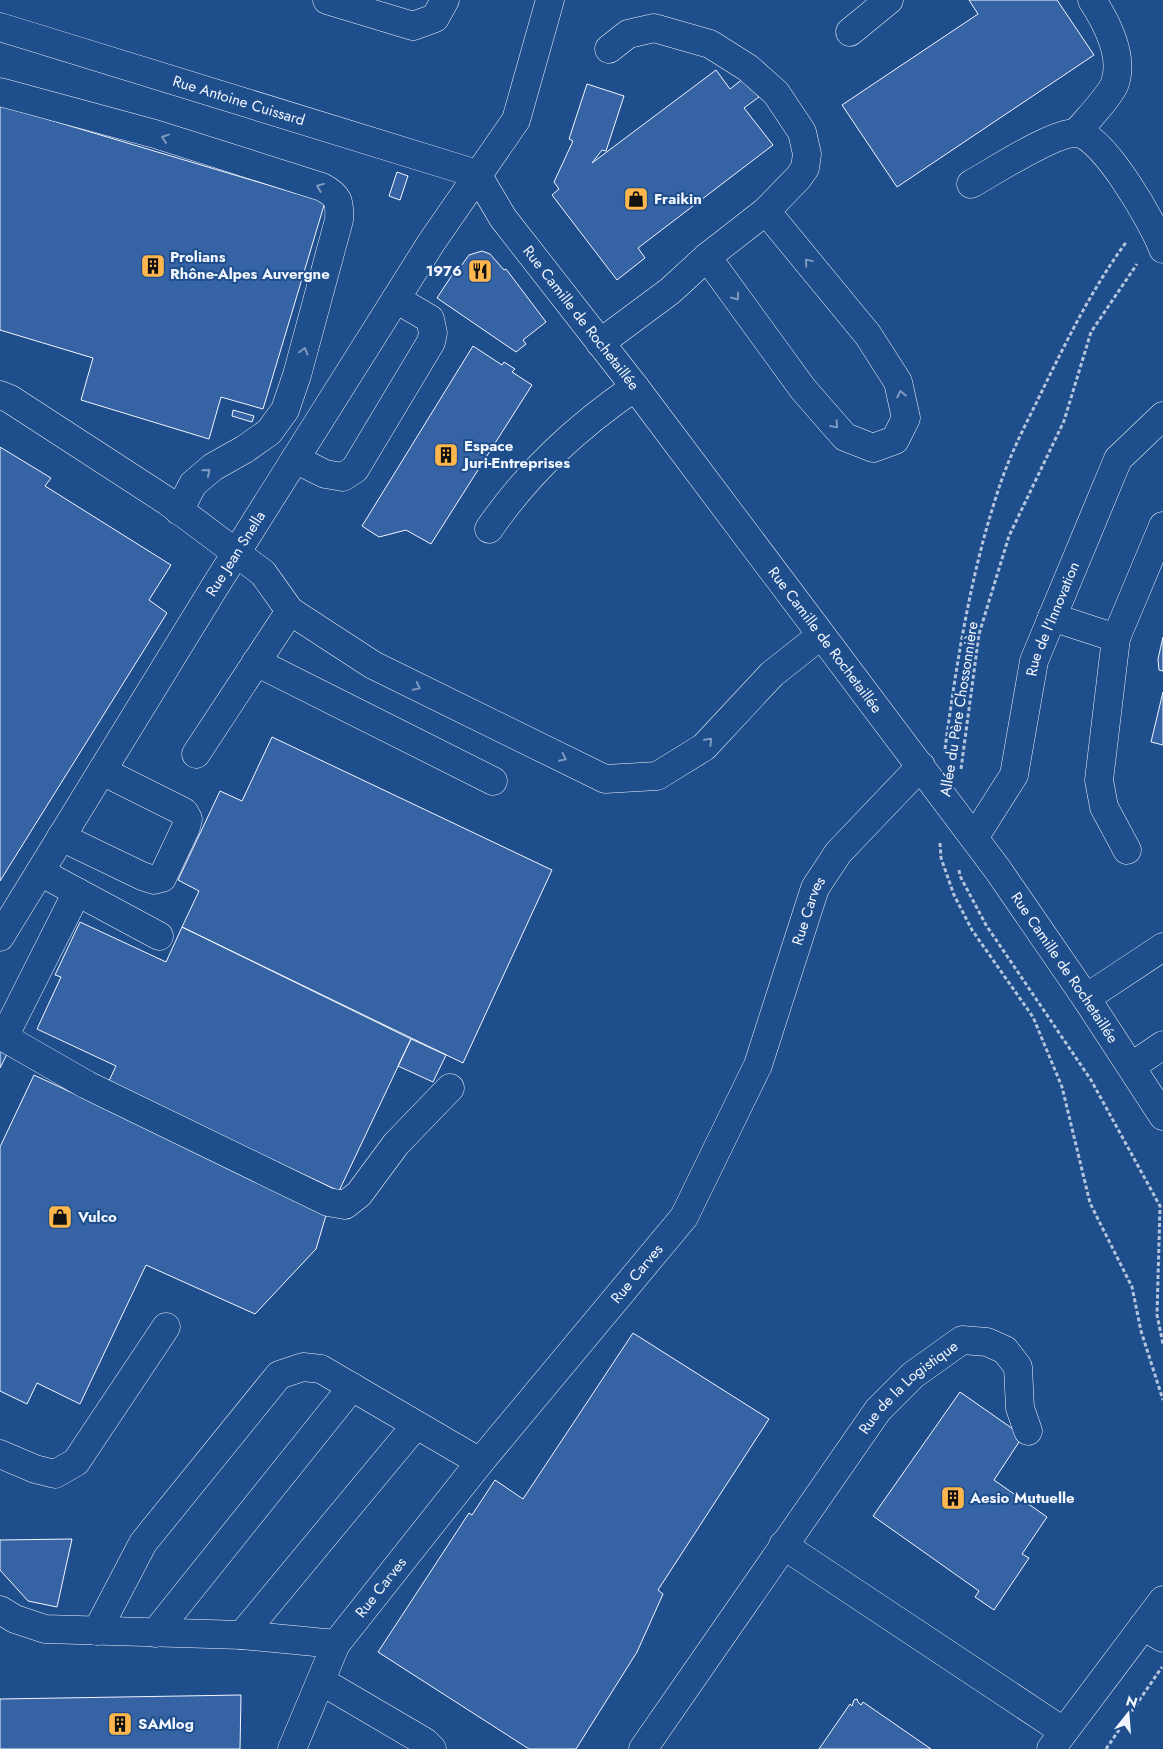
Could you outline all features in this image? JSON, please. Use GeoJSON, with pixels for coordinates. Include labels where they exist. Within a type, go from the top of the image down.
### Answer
{"type":"FeatureCollection","features":[{"type":"Feature","properties":{"kind":"street"},"geometry":{"type":"LineString","coordinates":[[327,0],[413,26],[434,18],[445,0]]}},
{"type":"Feature","properties":{"kind":"street","name":"Rue Jean Snella"},"geometry":{"type":"LineString","coordinates":[[0,937],[236,553],[396,299],[477,174],[516,120],[550,0]]}},
{"type":"Feature","properties":{"kind":"street"},"geometry":{"type":"LineString","coordinates":[[850,32],[889,0]]}},
{"type":"Feature","properties":{"kind":"street"},"geometry":{"type":"LineString","coordinates":[[1078,132],[1115,84],[1118,57],[1100,13],[1092,0]]}},
{"type":"Feature","properties":{"kind":"street","name":"Rue Antoine Cuissard"},"geometry":{"type":"LineString","coordinates":[[0,27],[477,174]]}},
{"type":"Feature","properties":{"kind":"street"},"geometry":{"type":"LineString","coordinates":[[600,343],[670,291],[707,258],[766,211],[798,178],[805,168],[807,154],[802,132],[776,93],[748,68],[710,44],[654,28],[628,34],[609,49]]}},
{"type":"Feature","properties":{"kind":"street"},"geometry":{"type":"LineString","coordinates":[[0,92],[155,134],[322,187],[336,195],[340,204],[340,220],[297,375],[285,410],[269,432],[214,467],[193,484],[179,511]]}},
{"type":"Feature","properties":{"kind":"street"},"geometry":{"type":"LineString","coordinates":[[971,184],[1058,135],[1078,132],[1097,143],[1128,185],[1161,243]]}},
{"type":"Feature","properties":{"kind":"street","name":"Rue Camille de Rochetaillée"},"geometry":{"type":"LineString","coordinates":[[477,174],[503,218],[635,388],[974,838],[1086,998],[1163,1116]]}},
{"type":"Feature","properties":{"kind":"street"},"geometry":{"type":"LineString","coordinates":[[707,258],[803,389],[845,437],[873,448],[895,440],[906,418],[898,382],[868,335],[766,211]]}},
{"type":"Feature","properties":{"kind":"street"},"geometry":{"type":"LineString","coordinates":[[295,459],[325,474],[342,477],[355,469],[431,342],[433,333],[430,319],[396,299]]}},
{"type":"Feature","properties":{"kind":"street"},"geometry":{"type":"LineString","coordinates":[[489,529],[514,492],[555,450],[604,408],[635,388]]}},
{"type":"Feature","properties":{"kind":"street"},"geometry":{"type":"LineString","coordinates":[[0,395],[35,415],[179,511],[263,573],[290,611],[373,665],[606,779],[657,776],[704,747],[772,674],[820,636]]}},
{"type":"Feature","properties":{"kind":"street","name":"Rue de l'Innovation"},"geometry":{"type":"LineString","coordinates":[[974,838],[1014,776],[1034,661],[1118,459],[1163,416]]}},
{"type":"Feature","properties":{"kind":"street"},"geometry":{"type":"LineString","coordinates":[[1127,850],[1104,807],[1099,780],[1116,638],[1163,526]]}},
{"type":"Feature","properties":{"kind":"street"},"geometry":{"type":"LineString","coordinates":[[196,754],[290,611]]}},
{"type":"Feature","properties":{"kind":"street"},"geometry":{"type":"LineString","coordinates":[[1052,617],[1116,638]]}},
{"type":"Feature","properties":{"kind":"street"},"geometry":{"type":"LineString","coordinates":[[256,662],[493,781]]}},
{"type":"Feature","properties":{"kind":"street","name":"Rue Carves"},"geometry":{"type":"LineString","coordinates":[[292,1749],[336,1644],[480,1462],[684,1217],[758,1065],[815,888],[838,853],[921,766]]}},
{"type":"Feature","properties":{"kind":"street"},"geometry":{"type":"LineString","coordinates":[[61,837],[142,876],[154,880],[162,878],[188,819],[184,812],[102,771]]}},
{"type":"Feature","properties":{"kind":"street"},"geometry":{"type":"LineString","coordinates":[[40,872],[159,936]]}},
{"type":"Feature","properties":{"kind":"street"},"geometry":{"type":"LineString","coordinates":[[77,892],[2,1036],[88,1085],[328,1202],[345,1205],[359,1194],[396,1144],[450,1088]]}},
{"type":"Feature","properties":{"kind":"street"},"geometry":{"type":"LineString","coordinates":[[1086,998],[1163,947]]}},
{"type":"Feature","properties":{"kind":"street"},"geometry":{"type":"LineString","coordinates":[[1132,1066],[1163,1045]]}},
{"type":"Feature","properties":{"kind":"street"},"geometry":{"type":"LineString","coordinates":[[0,1454],[35,1469],[55,1474],[76,1462],[166,1327]]}},
{"type":"Feature","properties":{"kind":"street","name":"Rue de la Logistique"},"geometry":{"type":"LineString","coordinates":[[643,1749],[878,1410],[913,1375],[962,1340],[987,1342],[1006,1350],[1018,1367],[1020,1408],[1028,1430]]}},
{"type":"Feature","properties":{"kind":"street"},"geometry":{"type":"LineString","coordinates":[[97,1631],[143,1543],[278,1374],[302,1367],[321,1369],[480,1462]]}},
{"type":"Feature","properties":{"kind":"street"},"geometry":{"type":"LineString","coordinates":[[155,1633],[352,1387]]}},
{"type":"Feature","properties":{"kind":"street"},"geometry":{"type":"LineString","coordinates":[[242,1635],[416,1425]]}},
{"type":"Feature","properties":{"kind":"street"},"geometry":{"type":"LineString","coordinates":[[783,1545],[1057,1740],[1153,1632],[1163,1600]]}},
{"type":"Feature","properties":{"kind":"street"},"geometry":{"type":"LineString","coordinates":[[0,1610],[15,1619],[45,1630],[242,1635],[336,1644]]}},
{"type":"Feature","properties":{"kind":"street"},"geometry":{"type":"LineString","coordinates":[[321,1682],[425,1742],[432,1749]]}},
{"type":"Feature","properties":{"kind":"path","name":"Allée du Père Chossonnière"},"geometry":{"type":"LineString","coordinates":[[955,812],[979,634],[1009,536],[1064,421],[1091,332],[1129,273],[1161,243]]}},
{"type":"Feature","properties":{"kind":"path"},"geometry":{"type":"LineString","coordinates":[[959,867],[960,876],[986,925],[1092,1080],[1160,1206],[1158,1315],[1163,1344]]}},
{"type":"Feature","properties":{"kind":"path"},"geometry":{"type":"LineString","coordinates":[[1106,1749],[1163,1665]]}},
{"type":"Feature","properties":{"kind":"building"},"geometry":{"type":"Polygon","coordinates":[[[969,0],[1057,0],[1094,55],[897,187],[842,105],[978,14],[969,0]]]}},
{"type":"Feature","properties":{"kind":"building"},"geometry":{"type":"Polygon","coordinates":[[[716,70],[730,89],[744,78],[759,97],[744,108],[773,145],[638,248],[645,258],[617,280],[552,195],[559,189],[554,182],[573,141],[569,139],[587,84],[624,96],[606,151],[602,150],[592,163],[716,70]]]}},
{"type":"Feature","properties":{"kind":"building","name":"Prolians Rhône-Alpes Auvergne"},"geometry":{"type":"Polygon","coordinates":[[[0,105],[325,202],[263,409],[221,397],[209,439],[81,400],[93,358],[0,330],[0,105]]]}},
{"type":"Feature","properties":{"kind":"building"},"geometry":{"type":"Polygon","coordinates":[[[397,172],[408,176],[400,200],[389,196],[397,172]]]}},
{"type":"Feature","properties":{"kind":"building"},"geometry":{"type":"Polygon","coordinates":[[[482,251],[490,254],[504,270],[506,269],[546,322],[523,340],[526,344],[516,352],[437,298],[454,272],[456,273],[469,255],[482,251]]]}},
{"type":"Feature","properties":{"kind":"building","name":"Espace Juri-Entreprises"},"geometry":{"type":"Polygon","coordinates":[[[473,346],[502,365],[504,362],[515,369],[512,372],[532,385],[431,544],[406,530],[379,537],[362,526],[473,346]]]}},
{"type":"Feature","properties":{"kind":"building"},"geometry":{"type":"Polygon","coordinates":[[[233,410],[254,416],[252,422],[232,416],[233,410]]]}},
{"type":"Feature","properties":{"kind":"building"},"geometry":{"type":"Polygon","coordinates":[[[0,447],[51,478],[45,486],[171,565],[149,600],[167,613],[0,881],[0,447]]]}},
{"type":"Feature","properties":{"kind":"building"},"geometry":{"type":"Polygon","coordinates":[[[1163,637],[1163,671],[1159,670],[1158,659],[1163,637]]]}},
{"type":"Feature","properties":{"kind":"building"},"geometry":{"type":"Polygon","coordinates":[[[1163,692],[1163,745],[1151,742],[1163,692]]]}},
{"type":"Feature","properties":{"kind":"building"},"geometry":{"type":"Polygon","coordinates":[[[272,737],[552,870],[463,1063],[182,927],[199,891],[178,880],[220,791],[242,801],[272,737]]]}},
{"type":"Feature","properties":{"kind":"building"},"geometry":{"type":"Polygon","coordinates":[[[80,922],[166,962],[182,927],[411,1039],[339,1191],[108,1083],[116,1066],[37,1029],[61,977],[55,975],[80,922]]]}},
{"type":"Feature","properties":{"kind":"building"},"geometry":{"type":"Polygon","coordinates":[[[411,1039],[446,1055],[433,1082],[398,1066],[411,1039]]]}},
{"type":"Feature","properties":{"kind":"building"},"geometry":{"type":"Polygon","coordinates":[[[0,1051],[7,1054],[0,1068],[0,1051]]]}},
{"type":"Feature","properties":{"kind":"building"},"geometry":{"type":"Polygon","coordinates":[[[34,1075],[327,1212],[316,1249],[255,1314],[146,1265],[80,1404],[37,1383],[27,1404],[0,1391],[0,1147],[34,1075]]]}},
{"type":"Feature","properties":{"kind":"building"},"geometry":{"type":"Polygon","coordinates":[[[633,1333],[769,1419],[658,1590],[663,1594],[637,1652],[576,1749],[529,1749],[378,1652],[469,1513],[472,1515],[495,1480],[523,1499],[633,1333]]]}},
{"type":"Feature","properties":{"kind":"building","name":"Aesio Mutuelle"},"geometry":{"type":"Polygon","coordinates":[[[960,1392],[1023,1436],[994,1480],[1047,1517],[1022,1554],[1029,1558],[994,1610],[975,1597],[979,1591],[873,1516],[960,1392]]]}},
{"type":"Feature","properties":{"kind":"building"},"geometry":{"type":"Polygon","coordinates":[[[72,1539],[57,1607],[28,1601],[0,1570],[0,1540],[72,1539]]]}},
{"type":"Feature","properties":{"kind":"building","name":"SAMlog"},"geometry":{"type":"Polygon","coordinates":[[[241,1695],[240,1749],[0,1749],[0,1699],[241,1695]]]}},
{"type":"Feature","properties":{"kind":"building"},"geometry":{"type":"Polygon","coordinates":[[[857,1699],[861,1705],[863,1702],[931,1749],[819,1749],[850,1704],[852,1706],[854,1700],[857,1699]]]}},
{"type":"Feature","properties":{"kind":"place","name":"Fraikin"},"geometry":{"type":"Point","coordinates":[636,199]}},
{"type":"Feature","properties":{"kind":"place","name":"Prolians Rhône-Alpes Auvergne"},"geometry":{"type":"Point","coordinates":[153,266]}},
{"type":"Feature","properties":{"kind":"place","name":"1976"},"geometry":{"type":"Point","coordinates":[480,271]}},
{"type":"Feature","properties":{"kind":"place","name":"Espace Juri-Entreprises"},"geometry":{"type":"Point","coordinates":[446,455]}},
{"type":"Feature","properties":{"kind":"place","name":"Vulco"},"geometry":{"type":"Point","coordinates":[60,1217]}},
{"type":"Feature","properties":{"kind":"place","name":"Aesio Mutuelle"},"geometry":{"type":"Point","coordinates":[953,1498]}},
{"type":"Feature","properties":{"kind":"place","name":"SAMlog"},"geometry":{"type":"Point","coordinates":[120,1724]}}]}
